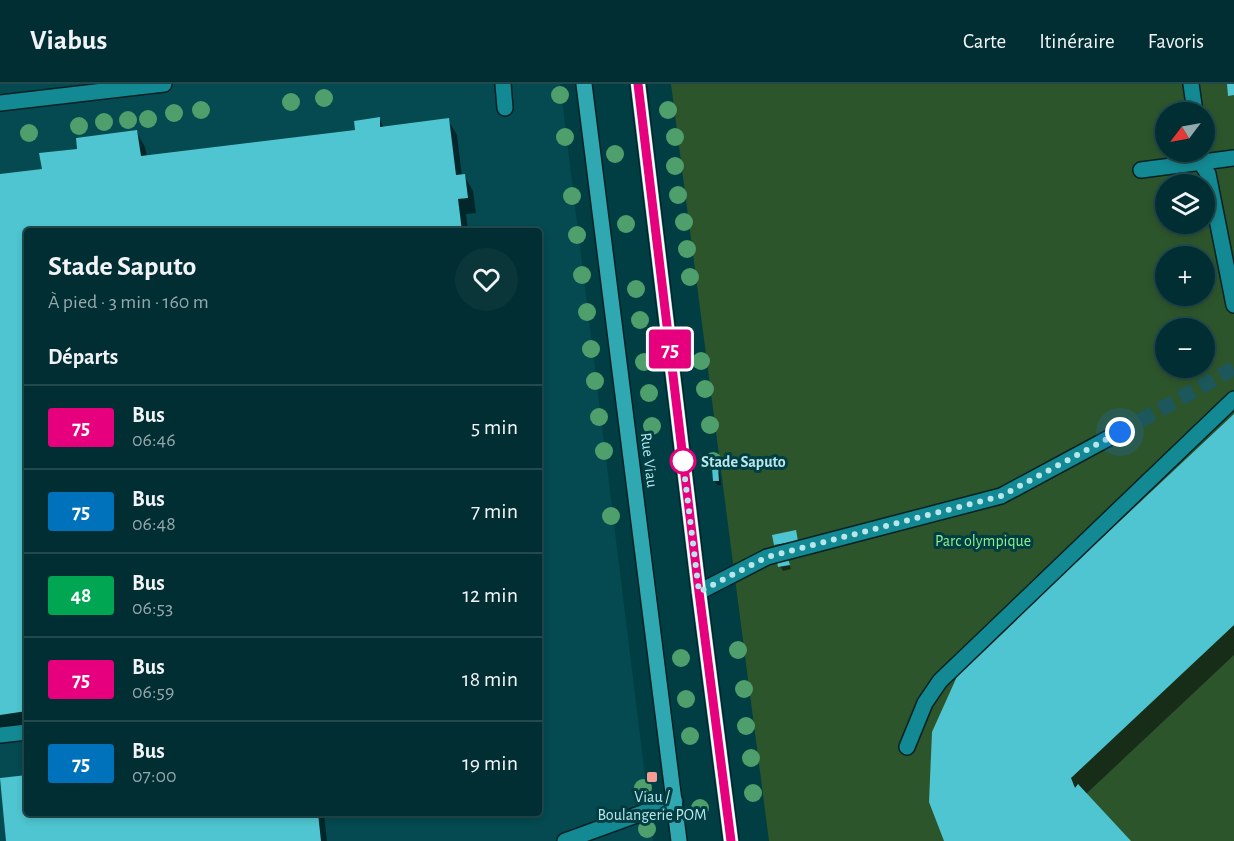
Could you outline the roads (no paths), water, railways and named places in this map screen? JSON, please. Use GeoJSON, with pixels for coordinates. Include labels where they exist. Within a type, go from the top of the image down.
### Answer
{"type":"FeatureCollection","features":[{"type":"Feature","properties":{"kind":"main road","name":"Rue Viau"},"geometry":{"type":"LineString","coordinates":[[584,84],[680,841]]}},
{"type":"Feature","properties":{"kind":"main road","name":"Rue Viau"},"geometry":{"type":"LineString","coordinates":[[638,84],[731,841]]}},
{"type":"Feature","properties":{"kind":"street"},"geometry":{"type":"LineString","coordinates":[[0,103],[164,84]]}},
{"type":"Feature","properties":{"kind":"street"},"geometry":{"type":"LineString","coordinates":[[503,84],[505,108]]}},
{"type":"Feature","properties":{"kind":"street"},"geometry":{"type":"LineString","coordinates":[[1191,84],[1194,102]]}},
{"type":"Feature","properties":{"kind":"street"},"geometry":{"type":"LineString","coordinates":[[1215,157],[1234,158]]}},
{"type":"Feature","properties":{"kind":"street"},"geometry":{"type":"LineString","coordinates":[[1141,170],[1178,162]]}},
{"type":"Feature","properties":{"kind":"street"},"geometry":{"type":"LineString","coordinates":[[1203,162],[1208,174],[1234,305]]}},
{"type":"Feature","properties":{"kind":"street"},"geometry":{"type":"LineString","coordinates":[[907,747],[925,703],[940,681],[1234,399]]}},
{"type":"Feature","properties":{"kind":"street"},"geometry":{"type":"LineString","coordinates":[[699,592],[767,557],[1001,496],[1120,432]]}},
{"type":"Feature","properties":{"kind":"street"},"geometry":{"type":"LineString","coordinates":[[0,735],[24,732]]}},
{"type":"Feature","properties":{"kind":"street"},"geometry":{"type":"LineString","coordinates":[[565,841],[675,801]]}},
{"type":"Feature","properties":{"kind":"tunnel"},"geometry":{"type":"LineString","coordinates":[[1120,432],[1234,368]]}},
{"type":"Feature","properties":{"kind":"place","name":"Stade Saputo"},"geometry":{"type":"Point","coordinates":[683,461]}},
{"type":"Feature","properties":{"kind":"place","name":"Viau / Boulangerie POM"},"geometry":{"type":"Point","coordinates":[652,777]}},
{"type":"Feature","properties":{"kind":"park label","name":"Parc olympique"},"geometry":{"type":"Point","coordinates":[983,540]}}]}
